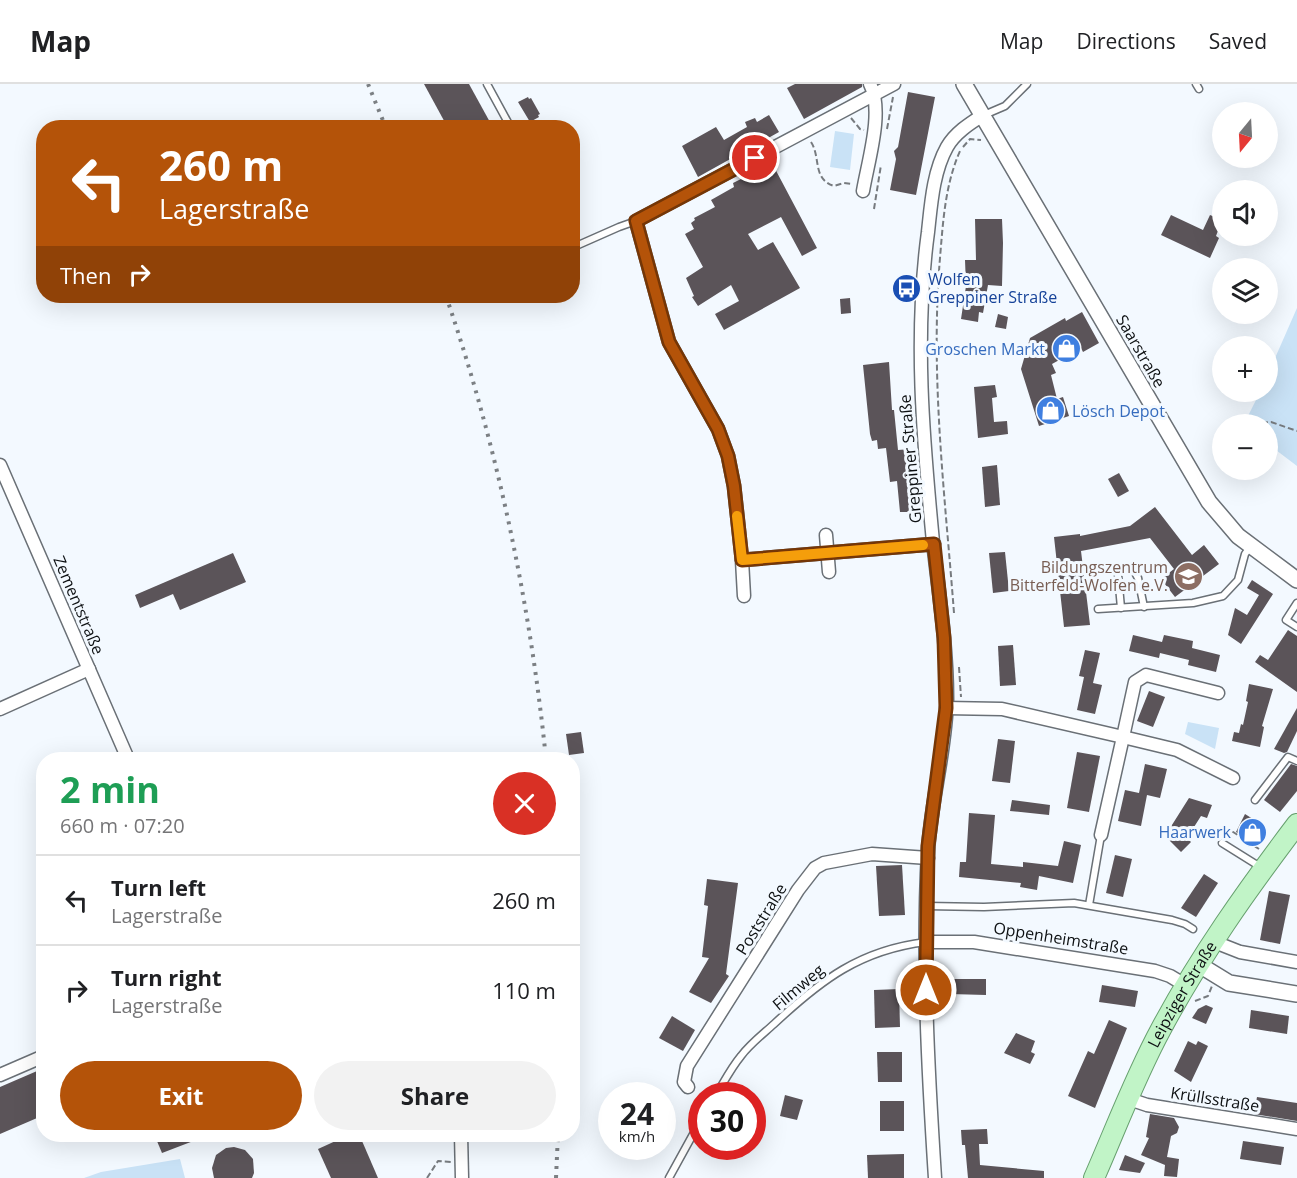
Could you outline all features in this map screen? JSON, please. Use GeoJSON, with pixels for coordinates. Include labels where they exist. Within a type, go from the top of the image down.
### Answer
{"type":"FeatureCollection","features":[{"type":"Feature","properties":{"kind":"main road","name":"Leipziger Straße"},"geometry":{"type":"LineString","coordinates":[[1094,1178],[1152,1046],[1189,994],[1198,964],[1212,941],[1297,824]]}},
{"type":"Feature","properties":{"kind":"street"},"geometry":{"type":"LineString","coordinates":[[744,596],[734,486],[728,456],[718,429],[669,342],[636,221],[845,110],[872,89],[894,84]]}},
{"type":"Feature","properties":{"kind":"street","name":"Saarstraße"},"geometry":{"type":"LineString","coordinates":[[964,84],[1197,483],[1221,518],[1250,546],[1297,580]]}},
{"type":"Feature","properties":{"kind":"street"},"geometry":{"type":"LineString","coordinates":[[863,189],[876,117],[872,89]]}},
{"type":"Feature","properties":{"kind":"street","name":"Greppiner Straße"},"geometry":{"type":"LineString","coordinates":[[935,1178],[926,990],[928,858],[946,708],[944,638],[920,387],[922,272],[934,189],[941,159],[957,133],[983,115]]}},
{"type":"Feature","properties":{"kind":"street","name":"Zementstraße"},"geometry":{"type":"LineString","coordinates":[[0,465],[125,752]]}},
{"type":"Feature","properties":{"kind":"street"},"geometry":{"type":"LineString","coordinates":[[826,535],[829,572]]}},
{"type":"Feature","properties":{"kind":"street"},"geometry":{"type":"LineString","coordinates":[[742,560],[934,544]]}},
{"type":"Feature","properties":{"kind":"street"},"geometry":{"type":"LineString","coordinates":[[0,709],[89,669]]}},
{"type":"Feature","properties":{"kind":"street"},"geometry":{"type":"LineString","coordinates":[[1101,835],[1135,682],[1146,675],[1218,693]]}},
{"type":"Feature","properties":{"kind":"street"},"geometry":{"type":"LineString","coordinates":[[946,708],[1002,709],[1177,750],[1233,778]]}},
{"type":"Feature","properties":{"kind":"street","name":"Poststraße"},"geometry":{"type":"LineString","coordinates":[[688,1087],[684,1082],[687,1066],[798,890],[815,868],[824,863],[872,854],[928,858]]}},
{"type":"Feature","properties":{"kind":"street"},"geometry":{"type":"LineString","coordinates":[[1212,941],[1240,952],[1297,962]]}},
{"type":"Feature","properties":{"kind":"street","name":"Oppenheimstraße"},"geometry":{"type":"LineString","coordinates":[[927,942],[975,942],[1155,971],[1170,976],[1189,994]]}},
{"type":"Feature","properties":{"kind":"street"},"geometry":{"type":"LineString","coordinates":[[1198,964],[1217,977],[1233,984],[1297,994]]}},
{"type":"Feature","properties":{"kind":"street"},"geometry":{"type":"LineString","coordinates":[[0,1075],[36,1059]]}},
{"type":"Feature","properties":{"kind":"street","name":"Krüllsstraße"},"geometry":{"type":"LineString","coordinates":[[1129,1099],[1147,1105],[1297,1129]]}},
{"type":"Feature","properties":{"kind":"street"},"geometry":{"type":"LineString","coordinates":[[461,1142],[462,1178]]}},
{"type":"Feature","properties":{"kind":"lane"},"geometry":{"type":"LineString","coordinates":[[487,84],[507,120]]}},
{"type":"Feature","properties":{"kind":"lane"},"geometry":{"type":"LineString","coordinates":[[983,115],[1005,106],[1027,84]]}},
{"type":"Feature","properties":{"kind":"lane"},"geometry":{"type":"LineString","coordinates":[[580,244],[636,221]]}},
{"type":"Feature","properties":{"kind":"lane"},"geometry":{"type":"LineString","coordinates":[[1098,609],[1193,603],[1223,596],[1238,580],[1245,554],[1250,546]]}},
{"type":"Feature","properties":{"kind":"lane"},"geometry":{"type":"LineString","coordinates":[[1121,608],[1118,576],[1125,568],[1133,569],[1138,578],[1144,607]]}},
{"type":"Feature","properties":{"kind":"lane"},"geometry":{"type":"LineString","coordinates":[[1297,603],[1286,620],[1297,627]]}},
{"type":"Feature","properties":{"kind":"lane"},"geometry":{"type":"LineString","coordinates":[[1255,800],[1288,757],[1297,761]]}},
{"type":"Feature","properties":{"kind":"lane"},"geometry":{"type":"LineString","coordinates":[[1089,905],[1101,835]]}},
{"type":"Feature","properties":{"kind":"lane"},"geometry":{"type":"LineString","coordinates":[[1222,843],[1263,869]]}},
{"type":"Feature","properties":{"kind":"lane"},"geometry":{"type":"LineString","coordinates":[[927,906],[1089,905],[1179,922],[1193,929]]}},
{"type":"Feature","properties":{"kind":"lane","name":"Filmweg"},"geometry":{"type":"LineString","coordinates":[[724,1082],[741,1055],[805,994],[830,976],[860,960],[889,949],[927,942]]}},
{"type":"Feature","properties":{"kind":"lane"},"geometry":{"type":"LineString","coordinates":[[669,1178],[688,1143]]}},
{"type":"Feature","properties":{"kind":"path"},"geometry":{"type":"LineString","coordinates":[[845,110],[860,129],[873,132]]}},
{"type":"Feature","properties":{"kind":"path"},"geometry":{"type":"LineString","coordinates":[[805,132],[815,148],[818,168],[824,181],[834,186],[844,183],[863,189]]}},
{"type":"Feature","properties":{"kind":"path"},"geometry":{"type":"LineString","coordinates":[[955,621],[938,414],[939,276],[948,185],[953,166],[960,149],[970,139],[986,140]]}},
{"type":"Feature","properties":{"kind":"path"},"geometry":{"type":"LineString","coordinates":[[1278,424],[1297,431]]}},
{"type":"Feature","properties":{"kind":"path"},"geometry":{"type":"LineString","coordinates":[[959,667],[962,709]]}},
{"type":"Feature","properties":{"kind":"path"},"geometry":{"type":"LineString","coordinates":[[1189,994],[1208,996],[1217,977]]}},
{"type":"Feature","properties":{"kind":"path"},"geometry":{"type":"LineString","coordinates":[[427,1178],[438,1161],[461,1162]]}},
{"type":"Feature","properties":{"kind":"shaded area"},"geometry":{"type":"Polygon","coordinates":[[[835,131],[854,134],[850,170],[830,167],[835,131]]]}},
{"type":"Feature","properties":{"kind":"shaded area"},"geometry":{"type":"Polygon","coordinates":[[[1297,308],[1297,466],[1278,452],[1278,414],[1249,414],[1255,402],[1278,402],[1278,351],[1297,308]]]}},
{"type":"Feature","properties":{"kind":"shaded area"},"geometry":{"type":"Polygon","coordinates":[[[1188,722],[1219,728],[1215,749],[1185,734],[1188,722]]]}},
{"type":"Feature","properties":{"kind":"shaded area"},"geometry":{"type":"Polygon","coordinates":[[[180,1159],[185,1178],[84,1178],[101,1172],[180,1159]]]}},
{"type":"Feature","properties":{"kind":"building"},"geometry":{"type":"Polygon","coordinates":[[[424,84],[469,84],[489,120],[444,120],[424,84]]]}},
{"type":"Feature","properties":{"kind":"building"},"geometry":{"type":"Polygon","coordinates":[[[795,84],[862,84],[862,87],[804,119],[787,88],[795,84]]]}},
{"type":"Feature","properties":{"kind":"building"},"geometry":{"type":"Polygon","coordinates":[[[908,92],[935,97],[916,195],[890,190],[896,159],[894,151],[898,147],[908,92]]]}},
{"type":"Feature","properties":{"kind":"building"},"geometry":{"type":"Polygon","coordinates":[[[528,97],[531,98],[540,114],[539,117],[529,120],[518,102],[528,97]]]}},
{"type":"Feature","properties":{"kind":"building"},"geometry":{"type":"Polygon","coordinates":[[[769,115],[779,132],[698,177],[682,146],[716,127],[724,140],[747,127],[745,122],[755,118],[757,122],[769,115]]]}},
{"type":"Feature","properties":{"kind":"building"},"geometry":{"type":"Polygon","coordinates":[[[773,165],[817,248],[802,256],[781,217],[748,234],[758,250],[773,242],[800,288],[724,330],[715,314],[739,301],[731,285],[698,306],[692,297],[694,296],[686,278],[703,267],[685,234],[694,229],[691,223],[695,220],[694,218],[715,207],[711,200],[734,187],[733,183],[747,176],[748,179],[773,165]]]}},
{"type":"Feature","properties":{"kind":"building"},"geometry":{"type":"Polygon","coordinates":[[[1171,215],[1203,230],[1210,215],[1212,216],[1212,246],[1215,246],[1210,258],[1161,235],[1171,215]]]}},
{"type":"Feature","properties":{"kind":"building"},"geometry":{"type":"Polygon","coordinates":[[[975,219],[1002,219],[1003,243],[1002,286],[988,285],[983,313],[979,312],[978,322],[961,319],[966,286],[965,260],[976,260],[975,219]]]}},
{"type":"Feature","properties":{"kind":"building"},"geometry":{"type":"Polygon","coordinates":[[[850,298],[851,313],[841,314],[840,299],[850,298]]]}},
{"type":"Feature","properties":{"kind":"building"},"geometry":{"type":"Polygon","coordinates":[[[1082,312],[1099,343],[1083,352],[1081,348],[1052,364],[1056,373],[1051,375],[1057,399],[1063,397],[1069,416],[1039,426],[1021,369],[1030,338],[1065,318],[1066,321],[1082,312]]]}},
{"type":"Feature","properties":{"kind":"building"},"geometry":{"type":"Polygon","coordinates":[[[998,314],[1008,317],[1006,329],[995,327],[998,314]]]}},
{"type":"Feature","properties":{"kind":"building"},"geometry":{"type":"Polygon","coordinates":[[[889,362],[892,410],[894,410],[898,450],[911,449],[918,518],[908,519],[908,512],[900,512],[897,481],[890,482],[886,448],[878,449],[877,440],[872,441],[870,434],[863,365],[889,362]]]}},
{"type":"Feature","properties":{"kind":"building"},"geometry":{"type":"Polygon","coordinates":[[[995,385],[997,397],[992,398],[994,422],[1007,421],[1008,434],[978,438],[974,387],[995,385]]]}},
{"type":"Feature","properties":{"kind":"building"},"geometry":{"type":"Polygon","coordinates":[[[997,465],[1000,505],[985,507],[982,467],[997,465]]]}},
{"type":"Feature","properties":{"kind":"building"},"geometry":{"type":"Polygon","coordinates":[[[1119,473],[1129,491],[1118,497],[1108,479],[1119,473]]]}},
{"type":"Feature","properties":{"kind":"building"},"geometry":{"type":"Polygon","coordinates":[[[1155,507],[1192,555],[1204,545],[1219,564],[1175,597],[1161,579],[1174,569],[1150,538],[1081,551],[1090,625],[1064,627],[1054,537],[1080,534],[1080,536],[1130,526],[1155,507]]]}},
{"type":"Feature","properties":{"kind":"building"},"geometry":{"type":"Polygon","coordinates":[[[1005,552],[1009,591],[993,593],[989,553],[1005,552]]]}},
{"type":"Feature","properties":{"kind":"building"},"geometry":{"type":"Polygon","coordinates":[[[233,553],[246,582],[180,610],[173,594],[140,608],[135,595],[233,553]]]}},
{"type":"Feature","properties":{"kind":"building"},"geometry":{"type":"Polygon","coordinates":[[[1252,580],[1273,594],[1241,644],[1228,635],[1235,608],[1247,615],[1259,595],[1247,588],[1252,580]]]}},
{"type":"Feature","properties":{"kind":"building"},"geometry":{"type":"Polygon","coordinates":[[[1288,630],[1297,636],[1297,692],[1255,662],[1260,655],[1268,660],[1288,630]]]}},
{"type":"Feature","properties":{"kind":"building"},"geometry":{"type":"Polygon","coordinates":[[[1133,635],[1162,642],[1164,635],[1193,641],[1192,648],[1220,655],[1216,672],[1188,665],[1189,660],[1160,653],[1159,658],[1129,651],[1133,635]]]}},
{"type":"Feature","properties":{"kind":"building"},"geometry":{"type":"Polygon","coordinates":[[[1013,645],[1016,685],[1000,686],[998,646],[1013,645]]]}},
{"type":"Feature","properties":{"kind":"building"},"geometry":{"type":"Polygon","coordinates":[[[1085,650],[1100,653],[1093,683],[1102,685],[1095,714],[1077,710],[1084,677],[1079,676],[1085,650]]]}},
{"type":"Feature","properties":{"kind":"building"},"geometry":{"type":"Polygon","coordinates":[[[1249,684],[1273,689],[1262,726],[1264,727],[1260,747],[1232,741],[1234,732],[1239,733],[1241,724],[1243,725],[1249,684]]]}},
{"type":"Feature","properties":{"kind":"building"},"geometry":{"type":"Polygon","coordinates":[[[1149,691],[1165,697],[1153,727],[1137,721],[1149,691]]]}},
{"type":"Feature","properties":{"kind":"building"},"geometry":{"type":"Polygon","coordinates":[[[1297,708],[1297,731],[1287,752],[1274,749],[1297,708]]]}},
{"type":"Feature","properties":{"kind":"building"},"geometry":{"type":"Polygon","coordinates":[[[581,732],[584,753],[569,752],[566,734],[581,732]]]}},
{"type":"Feature","properties":{"kind":"building"},"geometry":{"type":"Polygon","coordinates":[[[998,739],[1015,741],[1010,783],[992,781],[998,739]]]}},
{"type":"Feature","properties":{"kind":"building"},"geometry":{"type":"Polygon","coordinates":[[[1077,752],[1100,756],[1089,812],[1067,808],[1077,752]]]}},
{"type":"Feature","properties":{"kind":"building"},"geometry":{"type":"Polygon","coordinates":[[[1145,764],[1167,769],[1160,798],[1147,795],[1141,826],[1118,821],[1125,790],[1139,793],[1145,764]]]}},
{"type":"Feature","properties":{"kind":"building"},"geometry":{"type":"Polygon","coordinates":[[[1291,764],[1297,766],[1297,791],[1280,812],[1264,800],[1291,764]]]}},
{"type":"Feature","properties":{"kind":"building"},"geometry":{"type":"Polygon","coordinates":[[[1189,798],[1212,805],[1207,818],[1201,816],[1187,838],[1191,842],[1181,852],[1165,836],[1189,798]]]}},
{"type":"Feature","properties":{"kind":"building"},"geometry":{"type":"Polygon","coordinates":[[[1012,800],[1050,805],[1049,815],[1010,811],[1012,800]]]}},
{"type":"Feature","properties":{"kind":"building"},"geometry":{"type":"Polygon","coordinates":[[[969,813],[995,815],[991,864],[1023,867],[1023,862],[1058,866],[1064,841],[1081,845],[1073,883],[1039,876],[1037,890],[1020,887],[1021,883],[959,877],[960,862],[966,862],[969,813]]]}},
{"type":"Feature","properties":{"kind":"building"},"geometry":{"type":"Polygon","coordinates":[[[1245,814],[1264,826],[1258,836],[1255,834],[1251,841],[1236,832],[1245,814]]]}},
{"type":"Feature","properties":{"kind":"building"},"geometry":{"type":"Polygon","coordinates":[[[1115,855],[1132,859],[1123,897],[1106,893],[1115,855]]]}},
{"type":"Feature","properties":{"kind":"building"},"geometry":{"type":"Polygon","coordinates":[[[902,865],[905,915],[879,916],[876,866],[902,865]]]}},
{"type":"Feature","properties":{"kind":"building"},"geometry":{"type":"Polygon","coordinates":[[[1204,874],[1218,883],[1196,917],[1181,908],[1204,874]]]}},
{"type":"Feature","properties":{"kind":"building"},"geometry":{"type":"Polygon","coordinates":[[[707,879],[738,883],[726,974],[729,976],[711,1003],[689,992],[709,958],[702,957],[708,906],[704,905],[707,879]]]}},
{"type":"Feature","properties":{"kind":"building"},"geometry":{"type":"Polygon","coordinates":[[[1269,891],[1290,895],[1280,944],[1260,940],[1269,891]]]}},
{"type":"Feature","properties":{"kind":"building"},"geometry":{"type":"Polygon","coordinates":[[[950,979],[986,979],[986,995],[950,994],[950,979]]]}},
{"type":"Feature","properties":{"kind":"building"},"geometry":{"type":"Polygon","coordinates":[[[1102,985],[1138,991],[1135,1007],[1099,1002],[1102,985]]]}},
{"type":"Feature","properties":{"kind":"building"},"geometry":{"type":"Polygon","coordinates":[[[899,989],[900,1027],[875,1028],[874,990],[899,989]]]}},
{"type":"Feature","properties":{"kind":"building"},"geometry":{"type":"Polygon","coordinates":[[[1206,1005],[1213,1008],[1206,1024],[1192,1018],[1198,1009],[1206,1005]]]}},
{"type":"Feature","properties":{"kind":"building"},"geometry":{"type":"Polygon","coordinates":[[[1251,1010],[1289,1016],[1287,1034],[1249,1028],[1251,1010]]]}},
{"type":"Feature","properties":{"kind":"building"},"geometry":{"type":"Polygon","coordinates":[[[672,1016],[695,1030],[683,1051],[659,1038],[672,1016]]]}},
{"type":"Feature","properties":{"kind":"building"},"geometry":{"type":"Polygon","coordinates":[[[1109,1020],[1127,1028],[1095,1108],[1068,1096],[1088,1051],[1094,1054],[1109,1020]]]}},
{"type":"Feature","properties":{"kind":"building"},"geometry":{"type":"Polygon","coordinates":[[[1016,1033],[1035,1041],[1031,1052],[1035,1054],[1030,1064],[1004,1053],[1016,1033]]]}},
{"type":"Feature","properties":{"kind":"building"},"geometry":{"type":"Polygon","coordinates":[[[1188,1041],[1196,1045],[1198,1041],[1208,1046],[1191,1082],[1174,1071],[1188,1041]]]}},
{"type":"Feature","properties":{"kind":"building"},"geometry":{"type":"Polygon","coordinates":[[[877,1052],[902,1052],[902,1082],[878,1082],[877,1052]]]}},
{"type":"Feature","properties":{"kind":"building"},"geometry":{"type":"Polygon","coordinates":[[[36,1071],[36,1118],[0,1134],[0,1087],[36,1071]]]}},
{"type":"Feature","properties":{"kind":"building"},"geometry":{"type":"Polygon","coordinates":[[[785,1095],[803,1100],[797,1120],[780,1116],[785,1095]]]}},
{"type":"Feature","properties":{"kind":"building"},"geometry":{"type":"Polygon","coordinates":[[[1257,1097],[1297,1103],[1297,1121],[1254,1114],[1257,1097]]]}},
{"type":"Feature","properties":{"kind":"building"},"geometry":{"type":"Polygon","coordinates":[[[880,1101],[904,1101],[904,1131],[880,1131],[880,1101]]]}},
{"type":"Feature","properties":{"kind":"building"},"geometry":{"type":"Polygon","coordinates":[[[1150,1114],[1174,1118],[1179,1127],[1177,1133],[1171,1136],[1167,1157],[1179,1159],[1177,1177],[1164,1176],[1165,1165],[1141,1155],[1149,1138],[1146,1137],[1150,1114]]]}},
{"type":"Feature","properties":{"kind":"building"},"geometry":{"type":"Polygon","coordinates":[[[987,1129],[988,1144],[979,1144],[980,1165],[1044,1171],[1044,1178],[968,1178],[961,1130],[987,1129]]]}},
{"type":"Feature","properties":{"kind":"building"},"geometry":{"type":"Polygon","coordinates":[[[1243,1141],[1284,1147],[1281,1165],[1240,1159],[1243,1141]]]}},
{"type":"Feature","properties":{"kind":"building"},"geometry":{"type":"Polygon","coordinates":[[[157,1142],[191,1142],[162,1153],[157,1142]]]}},
{"type":"Feature","properties":{"kind":"building"},"geometry":{"type":"Polygon","coordinates":[[[333,1142],[362,1142],[378,1178],[331,1178],[318,1149],[333,1142]]]}},
{"type":"Feature","properties":{"kind":"building"},"geometry":{"type":"Polygon","coordinates":[[[234,1147],[245,1150],[253,1159],[252,1178],[214,1178],[212,1168],[216,1155],[226,1148],[234,1147]]]}},
{"type":"Feature","properties":{"kind":"building"},"geometry":{"type":"Polygon","coordinates":[[[904,1154],[904,1178],[868,1178],[867,1155],[904,1154]]]}},
{"type":"Feature","properties":{"kind":"building"},"geometry":{"type":"Polygon","coordinates":[[[1125,1155],[1145,1163],[1140,1173],[1119,1170],[1125,1155]]]}},
{"type":"Feature","properties":{"kind":"railway"},"geometry":{"type":"LineString","coordinates":[[368,84],[383,120]]}},
{"type":"Feature","properties":{"kind":"railway"},"geometry":{"type":"LineString","coordinates":[[448,303],[481,409],[509,524],[531,641],[545,752]]}},
{"type":"Feature","properties":{"kind":"railway"},"geometry":{"type":"LineString","coordinates":[[556,1178],[558,1142]]}},
{"type":"Feature","properties":{"kind":"slow traffic"},"geometry":{"type":"LineString","coordinates":[[737,516],[742,560],[923,545]]}},
{"type":"Feature","properties":{"kind":"place","name":"Wolfen Greppiner Straße"},"geometry":{"type":"Point","coordinates":[907,288]}},
{"type":"Feature","properties":{"kind":"place","name":"Groschen Markt"},"geometry":{"type":"Point","coordinates":[1066,349]}},
{"type":"Feature","properties":{"kind":"place","name":"Lösch Depot"},"geometry":{"type":"Point","coordinates":[1051,411]}},
{"type":"Feature","properties":{"kind":"place","name":"Bildungszentrum Bitterfeld-Wolfen e.V."},"geometry":{"type":"Point","coordinates":[1189,576]}},
{"type":"Feature","properties":{"kind":"place","name":"Haarwerk"},"geometry":{"type":"Point","coordinates":[1252,832]}},
{"type":"Feature","properties":{"kind":"route"},"geometry":{"type":"LineString","coordinates":[[755,158],[636,221],[669,342],[718,429],[728,456],[734,486],[742,560],[934,544],[944,638],[946,708],[928,846],[926,990]]}}]}
